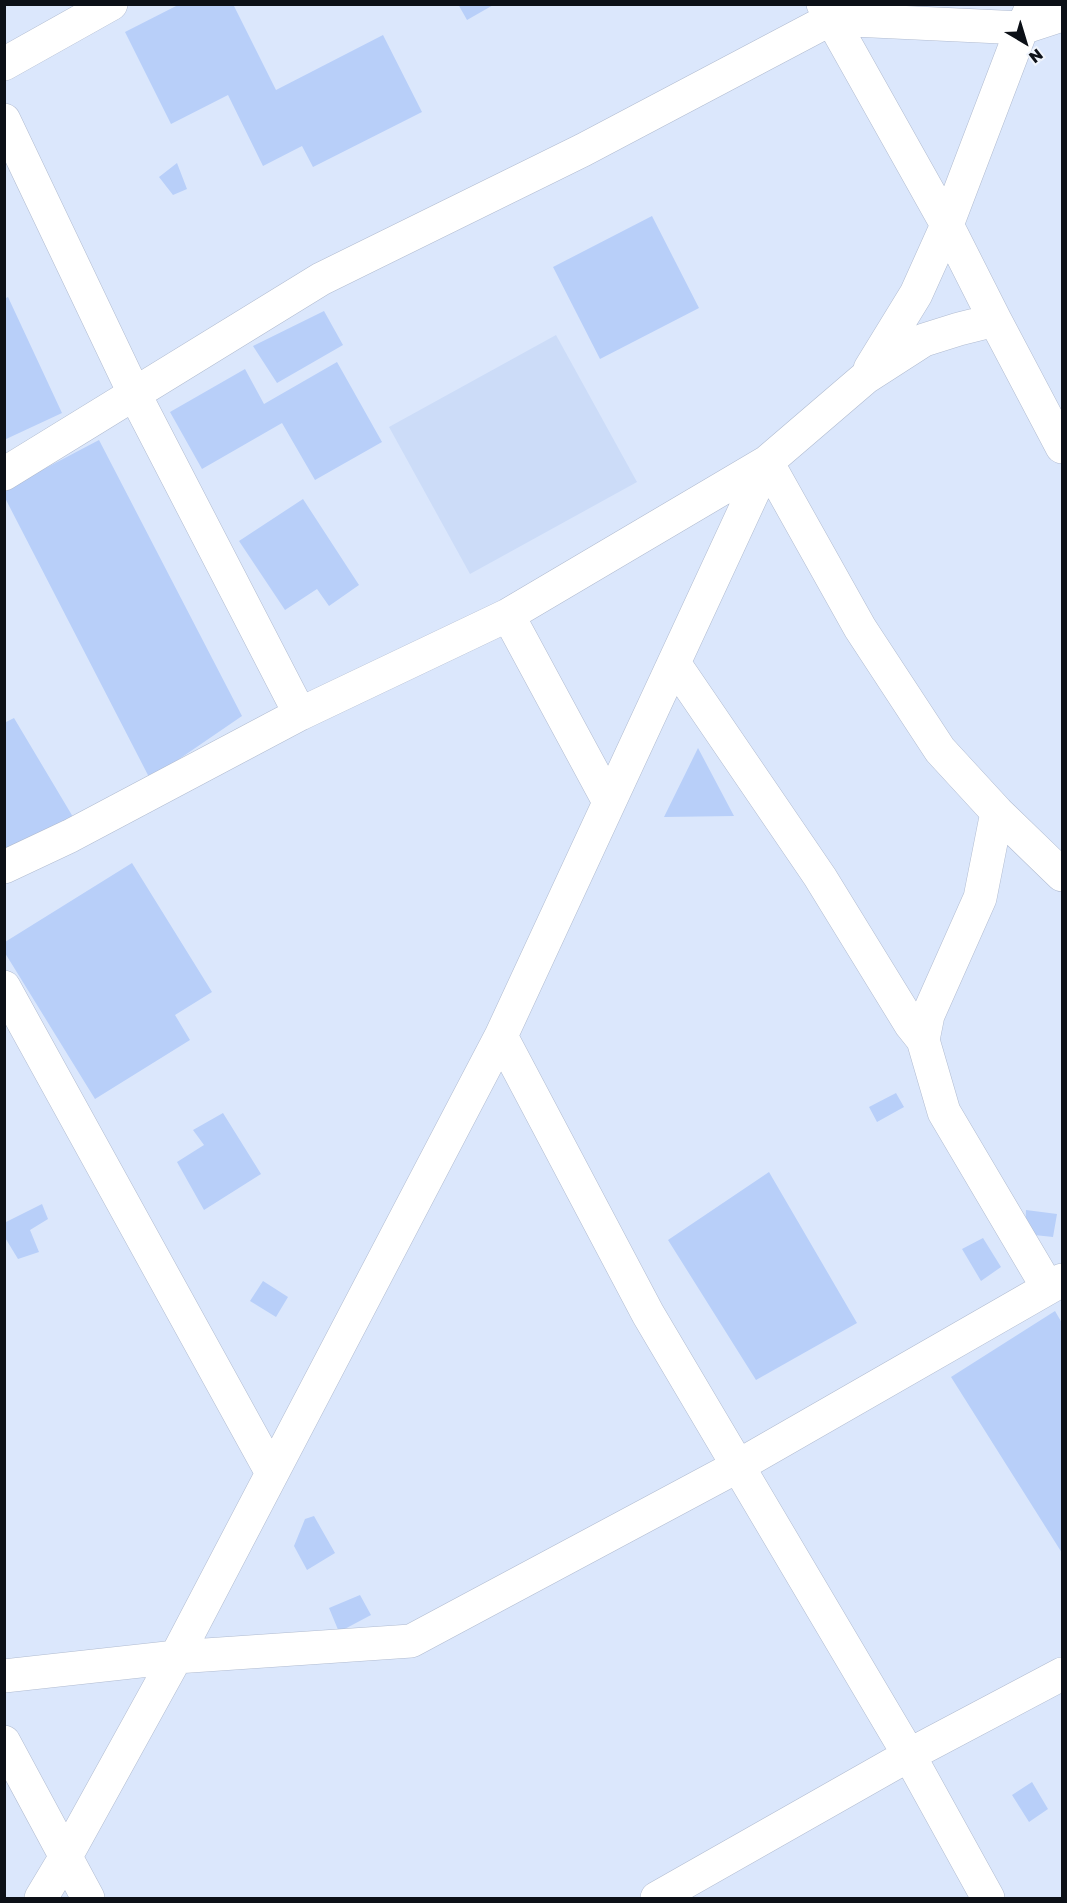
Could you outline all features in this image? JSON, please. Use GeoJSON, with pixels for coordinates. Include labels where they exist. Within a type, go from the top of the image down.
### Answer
{"type":"FeatureCollection","features":[{"type":"Feature","properties":{"kind":"street"},"geometry":{"type":"LineString","coordinates":[[4,64],[111,4]]}},
{"type":"Feature","properties":{"kind":"street"},"geometry":{"type":"LineString","coordinates":[[827,12],[947,225],[1062,447]]}},
{"type":"Feature","properties":{"kind":"street"},"geometry":{"type":"LineString","coordinates":[[4,474],[321,279],[584,150],[827,12],[1062,15]]}},
{"type":"Feature","properties":{"kind":"street"},"geometry":{"type":"LineString","coordinates":[[865,378],[916,294],[947,225],[1027,16]]}},
{"type":"Feature","properties":{"kind":"street"},"geometry":{"type":"LineString","coordinates":[[4,120],[135,395],[300,714]]}},
{"type":"Feature","properties":{"kind":"street"},"geometry":{"type":"LineString","coordinates":[[4,867],[70,836],[300,714],[508,615],[767,462],[865,378],[924,340],[958,328],[995,320]]}},
{"type":"Feature","properties":{"kind":"street"},"geometry":{"type":"LineString","coordinates":[[41,1899],[66,1858],[176,1657],[501,1036],[767,462]]}},
{"type":"Feature","properties":{"kind":"street"},"geometry":{"type":"LineString","coordinates":[[767,462],[860,628],[940,750],[997,812],[1062,875]]}},
{"type":"Feature","properties":{"kind":"street"},"geometry":{"type":"LineString","coordinates":[[508,615],[609,802]]}},
{"type":"Feature","properties":{"kind":"street"},"geometry":{"type":"LineString","coordinates":[[4,1676],[176,1657],[411,1641],[738,1466],[1055,1284],[944,1112],[923,1040],[911,1025],[820,877],[674,663]]}},
{"type":"Feature","properties":{"kind":"street"},"geometry":{"type":"LineString","coordinates":[[923,1040],[928,1015],[980,898],[997,812]]}},
{"type":"Feature","properties":{"kind":"street"},"geometry":{"type":"LineString","coordinates":[[4,987],[272,1473]]}},
{"type":"Feature","properties":{"kind":"street"},"geometry":{"type":"LineString","coordinates":[[501,1036],[648,1314],[909,1755],[988,1899]]}},
{"type":"Feature","properties":{"kind":"street"},"geometry":{"type":"LineString","coordinates":[[657,1899],[909,1755],[1062,1674]]}},
{"type":"Feature","properties":{"kind":"street"},"geometry":{"type":"LineString","coordinates":[[4,1742],[88,1899]]}},
{"type":"Feature","properties":{"kind":"shaded area"},"geometry":{"type":"Polygon","coordinates":[[[556,335],[637,482],[470,574],[389,427],[556,335]]]}},
{"type":"Feature","properties":{"kind":"building"},"geometry":{"type":"Polygon","coordinates":[[[180,4],[233,4],[276,90],[383,35],[422,112],[313,167],[302,146],[263,166],[228,95],[171,124],[125,32],[180,4]]]}},
{"type":"Feature","properties":{"kind":"building"},"geometry":{"type":"Polygon","coordinates":[[[458,4],[495,4],[467,20],[458,4]]]}},
{"type":"Feature","properties":{"kind":"building"},"geometry":{"type":"Polygon","coordinates":[[[177,163],[187,189],[173,195],[159,177],[177,163]]]}},
{"type":"Feature","properties":{"kind":"building"},"geometry":{"type":"Polygon","coordinates":[[[652,216],[699,308],[600,359],[553,267],[652,216]]]}},
{"type":"Feature","properties":{"kind":"building"},"geometry":{"type":"Polygon","coordinates":[[[8,297],[62,413],[4,440],[4,299],[8,297]]]}},
{"type":"Feature","properties":{"kind":"building"},"geometry":{"type":"Polygon","coordinates":[[[324,311],[343,345],[277,383],[253,346],[324,311]]]}},
{"type":"Feature","properties":{"kind":"building"},"geometry":{"type":"Polygon","coordinates":[[[337,362],[382,442],[315,480],[282,423],[202,469],[170,412],[245,369],[264,404],[337,362]]]}},
{"type":"Feature","properties":{"kind":"building"},"geometry":{"type":"Polygon","coordinates":[[[99,440],[242,716],[150,779],[4,496],[4,490],[99,440]]]}},
{"type":"Feature","properties":{"kind":"building"},"geometry":{"type":"Polygon","coordinates":[[[303,499],[359,585],[329,606],[317,589],[285,610],[239,541],[303,499]]]}},
{"type":"Feature","properties":{"kind":"building"},"geometry":{"type":"Polygon","coordinates":[[[14,718],[76,822],[4,864],[4,723],[14,718]]]}},
{"type":"Feature","properties":{"kind":"building"},"geometry":{"type":"Polygon","coordinates":[[[698,748],[734,816],[664,817],[698,748]]]}},
{"type":"Feature","properties":{"kind":"building"},"geometry":{"type":"Polygon","coordinates":[[[132,863],[212,992],[175,1015],[190,1040],[95,1099],[5,953],[5,942],[132,863]]]}},
{"type":"Feature","properties":{"kind":"building"},"geometry":{"type":"Polygon","coordinates":[[[896,1093],[904,1107],[877,1122],[869,1107],[896,1093]]]}},
{"type":"Feature","properties":{"kind":"building"},"geometry":{"type":"Polygon","coordinates":[[[223,1113],[261,1174],[204,1210],[177,1162],[204,1145],[193,1130],[223,1113]]]}},
{"type":"Feature","properties":{"kind":"building"},"geometry":{"type":"Polygon","coordinates":[[[769,1172],[857,1323],[756,1380],[668,1240],[769,1172]]]}},
{"type":"Feature","properties":{"kind":"building"},"geometry":{"type":"Polygon","coordinates":[[[42,1204],[48,1219],[30,1230],[39,1252],[18,1259],[4,1236],[4,1223],[42,1204]]]}},
{"type":"Feature","properties":{"kind":"building"},"geometry":{"type":"Polygon","coordinates":[[[1026,1210],[1057,1214],[1053,1237],[1025,1234],[1026,1210]]]}},
{"type":"Feature","properties":{"kind":"building"},"geometry":{"type":"Polygon","coordinates":[[[983,1238],[1001,1267],[981,1281],[962,1249],[983,1238]]]}},
{"type":"Feature","properties":{"kind":"building"},"geometry":{"type":"Polygon","coordinates":[[[263,1281],[288,1297],[276,1317],[250,1301],[263,1281]]]}},
{"type":"Feature","properties":{"kind":"building"},"geometry":{"type":"Polygon","coordinates":[[[1055,1311],[1062,1323],[1062,1553],[951,1377],[1055,1311]]]}},
{"type":"Feature","properties":{"kind":"building"},"geometry":{"type":"Polygon","coordinates":[[[314,1516],[335,1553],[307,1570],[294,1546],[305,1519],[314,1516]]]}},
{"type":"Feature","properties":{"kind":"building"},"geometry":{"type":"Polygon","coordinates":[[[360,1595],[371,1615],[339,1632],[329,1608],[360,1595]]]}},
{"type":"Feature","properties":{"kind":"building"},"geometry":{"type":"Polygon","coordinates":[[[1032,1782],[1048,1809],[1029,1822],[1012,1795],[1032,1782]]]}}]}
